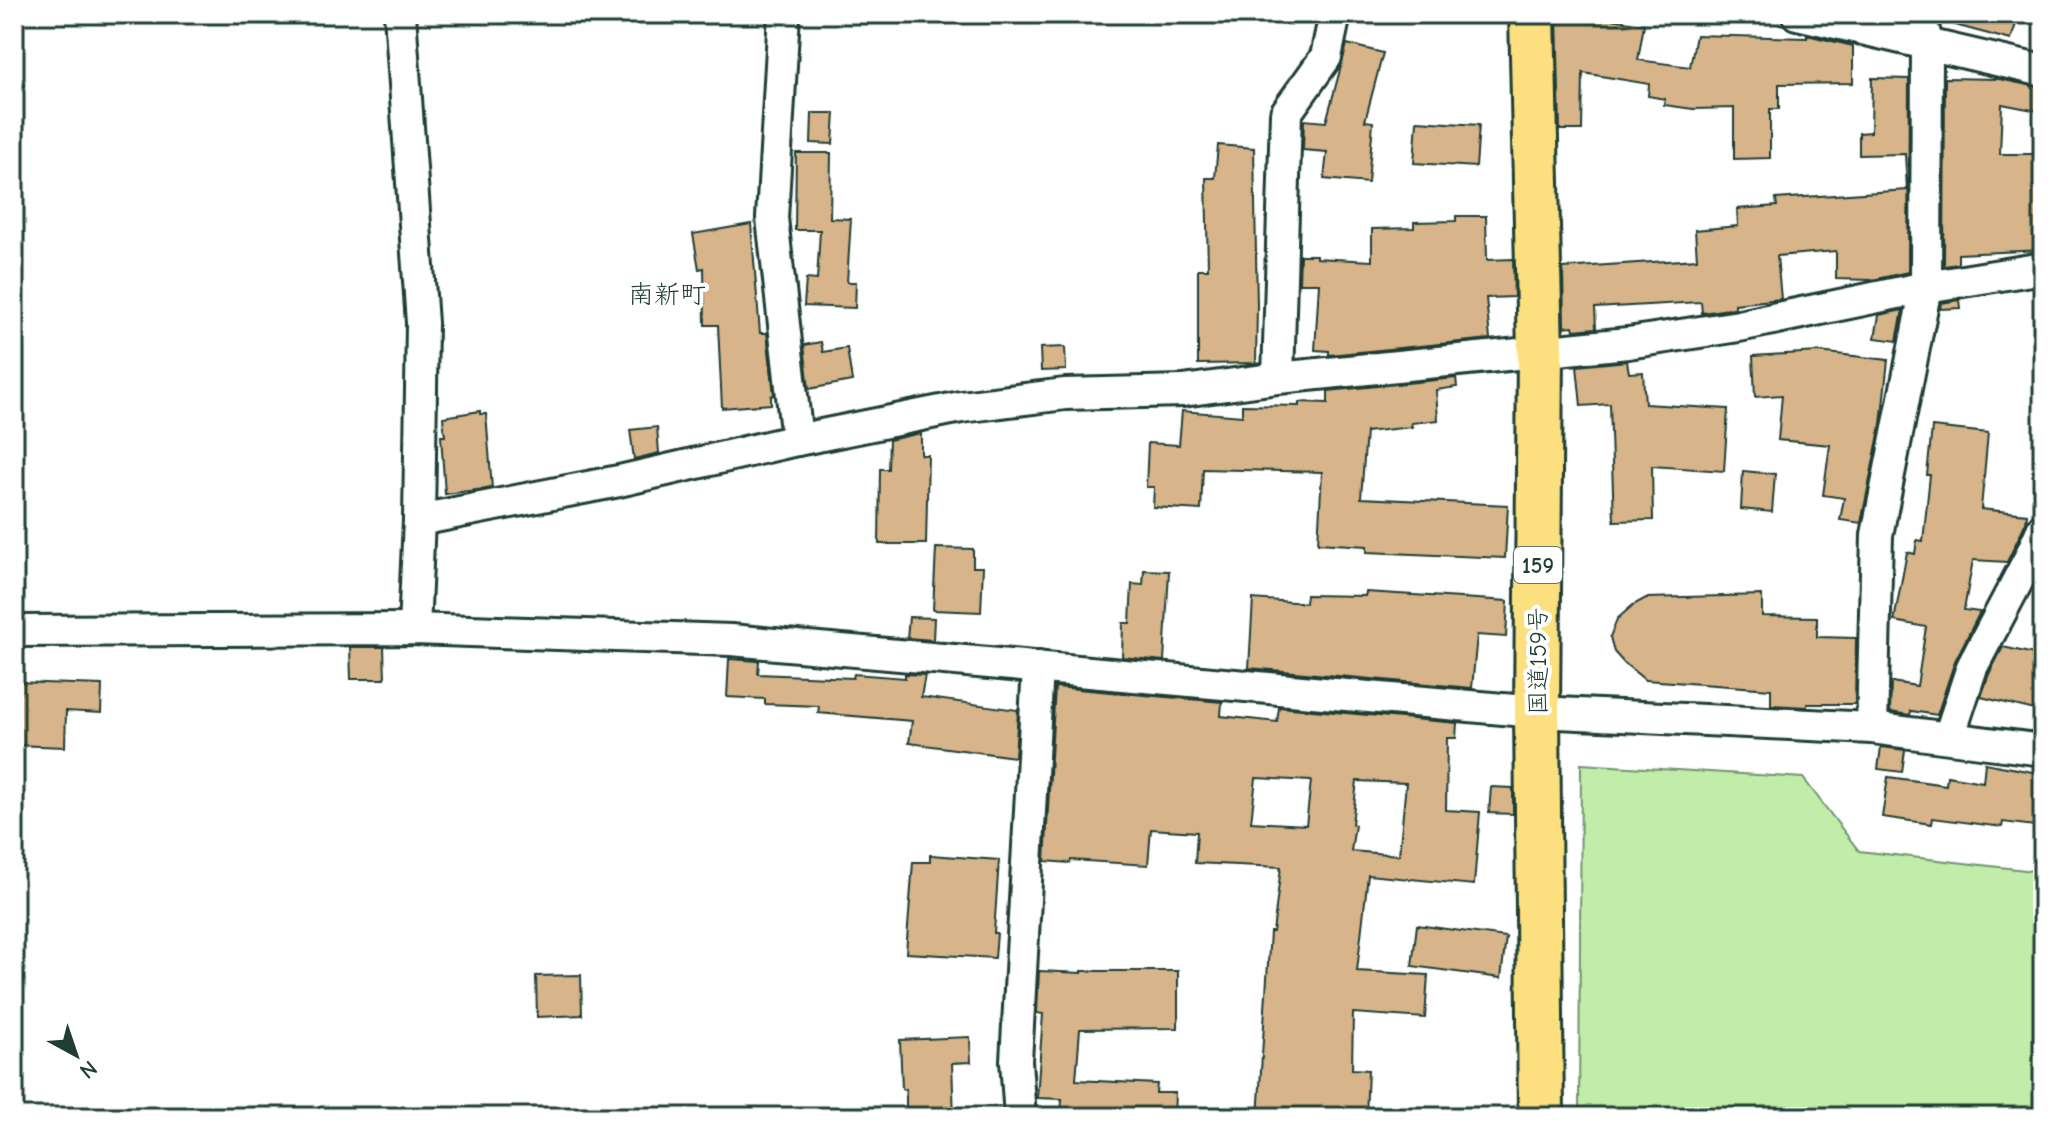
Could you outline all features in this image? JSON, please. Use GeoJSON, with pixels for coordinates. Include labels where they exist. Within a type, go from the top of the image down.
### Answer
{"type":"FeatureCollection","features":[{"type":"Feature","properties":{"kind":"highway","name":"国道159号"},"geometry":{"type":"LineString","coordinates":[[1532,14],[1540,352],[1537,712],[1541,1117]]}},
{"type":"Feature","properties":{"kind":"street"},"geometry":{"type":"LineString","coordinates":[[400,14],[422,323],[414,629]]}},
{"type":"Feature","properties":{"kind":"street"},"geometry":{"type":"LineString","coordinates":[[784,14],[772,218],[797,440]]}},
{"type":"Feature","properties":{"kind":"street"},"geometry":{"type":"LineString","coordinates":[[1278,378],[1286,113],[1326,57],[1335,14]]}},
{"type":"Feature","properties":{"kind":"street"},"geometry":{"type":"LineString","coordinates":[[1797,14],[1923,28],[2043,71]]}},
{"type":"Feature","properties":{"kind":"street"},"geometry":{"type":"LineString","coordinates":[[1872,728],[1877,535],[1926,287],[1923,28]]}},
{"type":"Feature","properties":{"kind":"street"},"geometry":{"type":"LineString","coordinates":[[419,520],[976,405],[1065,394],[1183,391],[1278,378],[1628,343],[1739,326],[1926,287],[2043,268]]}},
{"type":"Feature","properties":{"kind":"street"},"geometry":{"type":"LineString","coordinates":[[1949,737],[1972,667],[2043,528]]}},
{"type":"Feature","properties":{"kind":"street"},"geometry":{"type":"LineString","coordinates":[[14,631],[414,629],[731,640],[1537,712],[1872,728],[2043,750]]}},
{"type":"Feature","properties":{"kind":"street"},"geometry":{"type":"LineString","coordinates":[[1020,1117],[1016,1061],[1038,667]]}},
{"type":"Feature","properties":{"kind":"green space"},"geometry":{"type":"Polygon","coordinates":[[[1581,764],[1803,778],[1859,851],[2043,872],[2043,1080],[2038,1117],[1579,1117],[1581,764]]]}},
{"type":"Feature","properties":{"kind":"building"},"geometry":{"type":"Polygon","coordinates":[[[1557,14],[1644,24],[1638,60],[1690,67],[1696,35],[1811,36],[1853,46],[1853,83],[1779,84],[1779,109],[1770,109],[1770,158],[1734,159],[1734,108],[1693,109],[1664,105],[1665,99],[1648,96],[1649,84],[1583,73],[1582,130],[1560,130],[1557,14]]]}},
{"type":"Feature","properties":{"kind":"building"},"geometry":{"type":"Polygon","coordinates":[[[1941,14],[2019,14],[2011,40],[1940,21],[1941,14]]]}},
{"type":"Feature","properties":{"kind":"building"},"geometry":{"type":"Polygon","coordinates":[[[1347,44],[1383,53],[1365,121],[1373,122],[1368,183],[1324,179],[1327,152],[1303,150],[1304,120],[1326,122],[1347,44]]]}},
{"type":"Feature","properties":{"kind":"building"},"geometry":{"type":"Polygon","coordinates":[[[1872,78],[1909,79],[1908,272],[1872,280],[1836,279],[1836,251],[1777,256],[1781,299],[1735,304],[1735,308],[1702,313],[1701,302],[1595,308],[1596,328],[1574,330],[1573,326],[1564,327],[1563,268],[1697,259],[1695,230],[1738,226],[1737,209],[1777,206],[1776,199],[1907,190],[1905,154],[1859,155],[1859,133],[1871,132],[1872,78]]]}},
{"type":"Feature","properties":{"kind":"building"},"geometry":{"type":"Polygon","coordinates":[[[1945,78],[1999,79],[2043,88],[2043,112],[2002,104],[2000,154],[2043,154],[2043,250],[1958,254],[1958,264],[1944,266],[1945,78]]]}},
{"type":"Feature","properties":{"kind":"building"},"geometry":{"type":"Polygon","coordinates":[[[812,113],[835,113],[833,144],[811,143],[812,113]]]}},
{"type":"Feature","properties":{"kind":"building"},"geometry":{"type":"Polygon","coordinates":[[[1417,121],[1479,125],[1476,167],[1414,163],[1417,121]]]}},
{"type":"Feature","properties":{"kind":"building"},"geometry":{"type":"Polygon","coordinates":[[[1218,145],[1254,148],[1256,363],[1198,364],[1198,269],[1208,269],[1206,178],[1215,178],[1218,145]]]}},
{"type":"Feature","properties":{"kind":"building"},"geometry":{"type":"Polygon","coordinates":[[[796,153],[831,153],[830,218],[851,219],[847,282],[856,282],[855,308],[804,306],[806,279],[817,280],[820,230],[795,230],[796,153]]]}},
{"type":"Feature","properties":{"kind":"building"},"geometry":{"type":"Polygon","coordinates":[[[1456,216],[1486,216],[1487,260],[1513,259],[1514,297],[1486,298],[1490,339],[1329,355],[1329,351],[1315,350],[1319,283],[1299,283],[1300,255],[1372,261],[1372,229],[1414,228],[1414,222],[1456,221],[1456,216]]]}},
{"type":"Feature","properties":{"kind":"building"},"geometry":{"type":"Polygon","coordinates":[[[751,224],[760,333],[767,333],[774,395],[771,396],[771,404],[722,408],[718,325],[705,325],[704,268],[699,269],[693,234],[751,224]]]}},
{"type":"Feature","properties":{"kind":"building"},"geometry":{"type":"Polygon","coordinates":[[[1960,300],[1961,308],[1940,309],[1941,303],[1960,300]]]}},
{"type":"Feature","properties":{"kind":"building"},"geometry":{"type":"Polygon","coordinates":[[[1903,310],[1897,341],[1875,338],[1879,315],[1903,310]]]}},
{"type":"Feature","properties":{"kind":"building"},"geometry":{"type":"Polygon","coordinates":[[[821,342],[823,352],[847,348],[852,381],[809,389],[804,345],[821,342]]]}},
{"type":"Feature","properties":{"kind":"building"},"geometry":{"type":"Polygon","coordinates":[[[1065,347],[1066,370],[1041,371],[1040,348],[1065,347]]]}},
{"type":"Feature","properties":{"kind":"building"},"geometry":{"type":"Polygon","coordinates":[[[1819,352],[1888,360],[1881,424],[1861,523],[1840,520],[1844,498],[1823,495],[1830,445],[1778,440],[1782,395],[1755,397],[1753,356],[1819,352]]]}},
{"type":"Feature","properties":{"kind":"building"},"geometry":{"type":"Polygon","coordinates":[[[1627,361],[1629,373],[1643,372],[1645,404],[1728,409],[1724,471],[1652,466],[1653,520],[1614,521],[1610,404],[1581,406],[1577,366],[1627,361]]]}},
{"type":"Feature","properties":{"kind":"building"},"geometry":{"type":"Polygon","coordinates":[[[1456,378],[1457,387],[1436,390],[1438,420],[1411,423],[1412,427],[1366,432],[1361,498],[1508,505],[1505,558],[1367,552],[1367,546],[1318,543],[1322,472],[1203,469],[1201,510],[1153,507],[1154,487],[1146,487],[1148,443],[1179,445],[1182,411],[1242,416],[1242,405],[1328,403],[1328,391],[1456,378]]]}},
{"type":"Feature","properties":{"kind":"building"},"geometry":{"type":"Polygon","coordinates":[[[480,411],[480,414],[486,414],[492,488],[445,494],[441,436],[445,436],[443,417],[480,411]]]}},
{"type":"Feature","properties":{"kind":"building"},"geometry":{"type":"Polygon","coordinates":[[[657,427],[659,453],[634,459],[630,430],[657,427]]]}},
{"type":"Feature","properties":{"kind":"building"},"geometry":{"type":"Polygon","coordinates":[[[1932,427],[1988,433],[1981,509],[2027,514],[2007,562],[1973,560],[1964,610],[1980,612],[1955,661],[1937,715],[1911,711],[1910,715],[1890,712],[1891,682],[1917,686],[1926,627],[1894,621],[1907,552],[1915,554],[1917,540],[1923,541],[1932,427]]]}},
{"type":"Feature","properties":{"kind":"building"},"geometry":{"type":"Polygon","coordinates":[[[921,433],[921,455],[928,455],[926,544],[879,544],[880,469],[888,469],[889,440],[921,433]]]}},
{"type":"Feature","properties":{"kind":"building"},"geometry":{"type":"Polygon","coordinates":[[[1743,471],[1775,474],[1772,512],[1741,509],[1743,471]]]}},
{"type":"Feature","properties":{"kind":"building"},"geometry":{"type":"Polygon","coordinates":[[[936,548],[973,549],[973,567],[983,567],[981,612],[933,610],[936,548]]]}},
{"type":"Feature","properties":{"kind":"building"},"geometry":{"type":"Polygon","coordinates":[[[1144,570],[1169,571],[1164,661],[1122,657],[1123,623],[1130,623],[1132,584],[1143,585],[1144,570]]]}},
{"type":"Feature","properties":{"kind":"building"},"geometry":{"type":"Polygon","coordinates":[[[1366,592],[1508,601],[1506,637],[1477,635],[1472,688],[1249,668],[1253,599],[1305,603],[1306,595],[1365,596],[1366,592]]]}},
{"type":"Feature","properties":{"kind":"building"},"geometry":{"type":"Polygon","coordinates":[[[1762,595],[1762,616],[1817,617],[1817,637],[1856,638],[1855,704],[1807,704],[1807,707],[1771,705],[1771,689],[1645,680],[1614,652],[1610,637],[1617,619],[1646,598],[1762,595]]]}},
{"type":"Feature","properties":{"kind":"building"},"geometry":{"type":"Polygon","coordinates":[[[909,617],[934,618],[933,640],[907,638],[909,617]]]}},
{"type":"Feature","properties":{"kind":"building"},"geometry":{"type":"Polygon","coordinates":[[[350,647],[384,647],[385,679],[351,679],[350,647]]]}},
{"type":"Feature","properties":{"kind":"building"},"geometry":{"type":"Polygon","coordinates":[[[2003,647],[2043,656],[2043,712],[1981,697],[2003,647]]]}},
{"type":"Feature","properties":{"kind":"building"},"geometry":{"type":"Polygon","coordinates":[[[729,659],[759,661],[758,674],[853,678],[854,674],[905,678],[905,674],[925,675],[921,697],[1018,710],[1015,757],[909,743],[912,721],[818,713],[819,706],[765,704],[765,699],[727,697],[729,659]]]}},
{"type":"Feature","properties":{"kind":"building"},"geometry":{"type":"Polygon","coordinates":[[[14,682],[102,685],[101,713],[66,711],[65,747],[14,745],[14,682]]]}},
{"type":"Feature","properties":{"kind":"building"},"geometry":{"type":"Polygon","coordinates":[[[1055,687],[1222,702],[1221,716],[1277,722],[1279,707],[1457,723],[1456,738],[1447,738],[1446,810],[1480,812],[1474,885],[1368,875],[1357,971],[1428,975],[1425,1018],[1353,1013],[1352,1069],[1368,1070],[1366,1117],[1258,1117],[1270,932],[1273,932],[1281,867],[1195,863],[1197,832],[1151,829],[1148,865],[1045,861],[1055,687]],[[1256,778],[1251,822],[1306,825],[1311,781],[1256,778]],[[1357,781],[1351,851],[1399,855],[1406,783],[1357,781]]]}},
{"type":"Feature","properties":{"kind":"building"},"geometry":{"type":"Polygon","coordinates":[[[1881,747],[1905,750],[1902,772],[1878,769],[1881,747]]]}},
{"type":"Feature","properties":{"kind":"building"},"geometry":{"type":"Polygon","coordinates":[[[1985,763],[2043,774],[2043,827],[2003,822],[2002,827],[1933,818],[1932,824],[1882,817],[1888,777],[1946,785],[1947,776],[1983,782],[1985,763]]]}},
{"type":"Feature","properties":{"kind":"building"},"geometry":{"type":"Polygon","coordinates":[[[1491,787],[1513,788],[1513,814],[1489,813],[1491,787]]]}},
{"type":"Feature","properties":{"kind":"building"},"geometry":{"type":"Polygon","coordinates":[[[930,855],[999,860],[995,958],[906,953],[913,862],[930,862],[930,855]]]}},
{"type":"Feature","properties":{"kind":"building"},"geometry":{"type":"Polygon","coordinates":[[[1417,925],[1506,937],[1501,978],[1412,966],[1417,925]]]}},
{"type":"Feature","properties":{"kind":"building"},"geometry":{"type":"Polygon","coordinates":[[[1039,971],[1178,971],[1178,1028],[1080,1029],[1076,1080],[1157,1084],[1156,1093],[1175,1093],[1174,1117],[1061,1117],[1062,1099],[1037,1098],[1043,1014],[1037,1013],[1039,971]]]}},
{"type":"Feature","properties":{"kind":"building"},"geometry":{"type":"Polygon","coordinates":[[[581,975],[582,1015],[537,1017],[536,976],[581,975]]]}},
{"type":"Feature","properties":{"kind":"building"},"geometry":{"type":"Polygon","coordinates":[[[970,1037],[971,1062],[952,1063],[954,1117],[906,1117],[900,1040],[970,1037]]]}},
{"type":"Feature","properties":{"kind":"district","name":"南新町"},"geometry":{"type":"Point","coordinates":[667,294]}}]}
